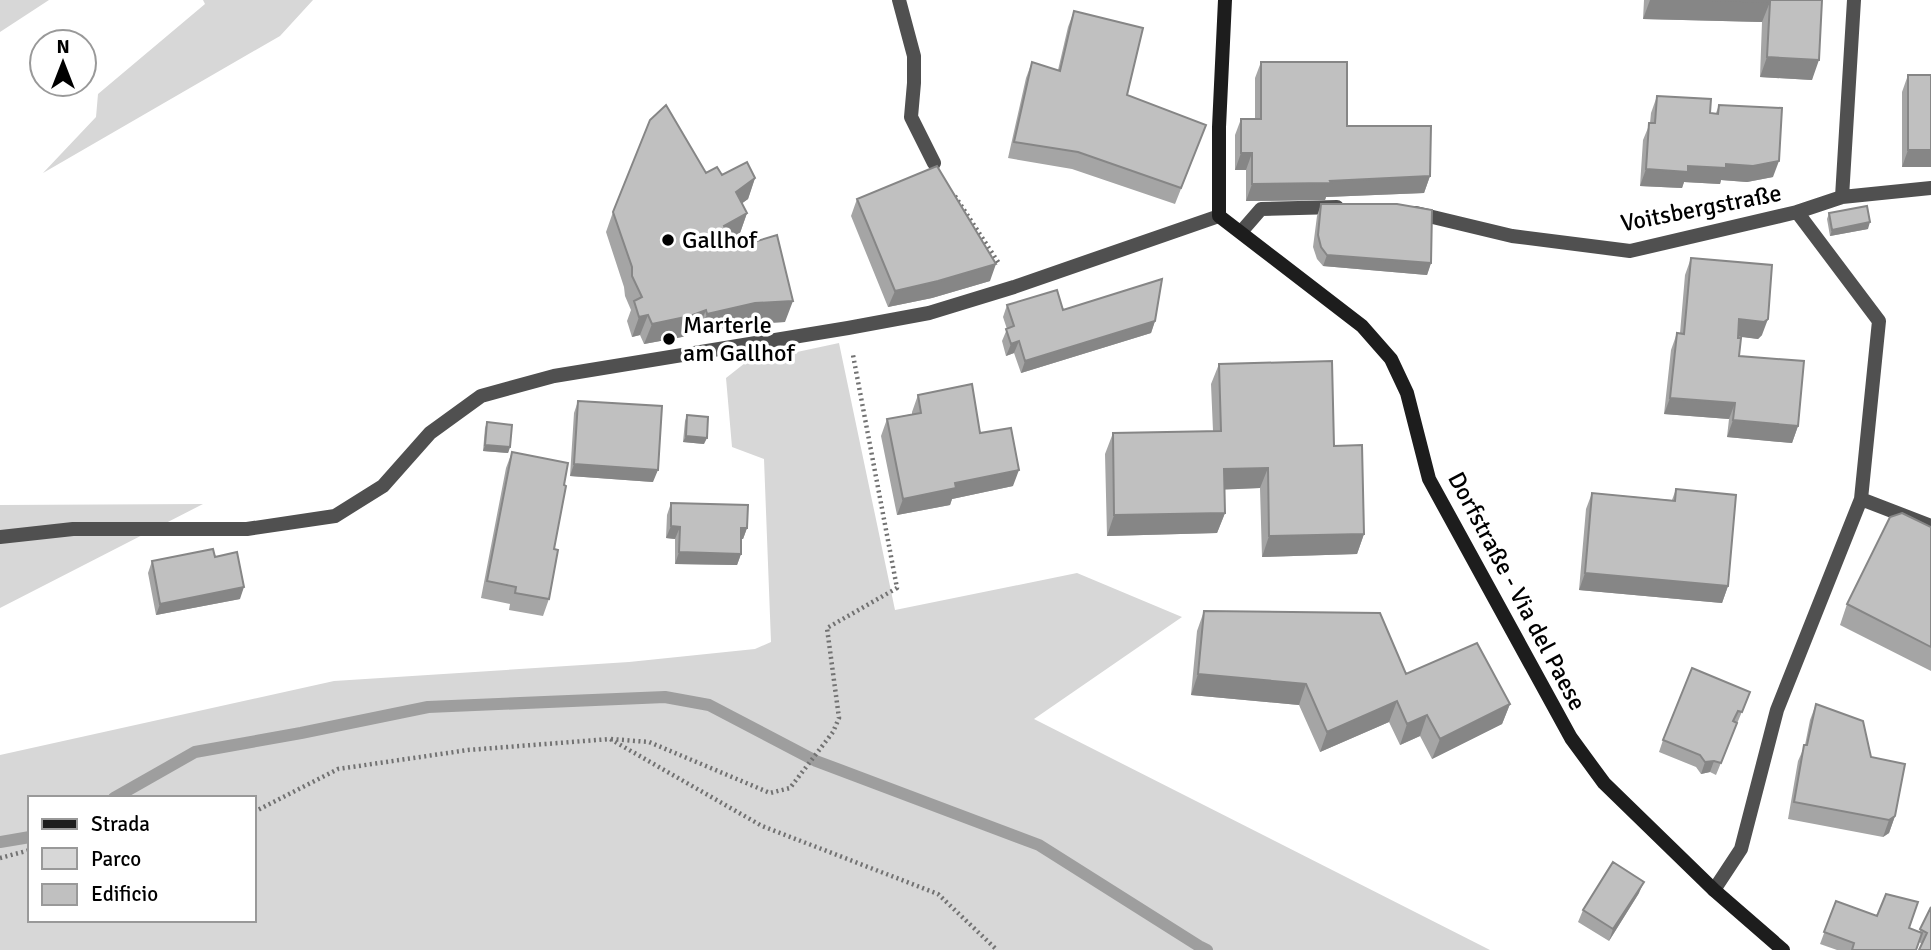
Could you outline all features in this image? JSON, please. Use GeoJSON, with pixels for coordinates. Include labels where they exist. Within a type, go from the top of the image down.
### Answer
{"type":"FeatureCollection","features":[{"type":"Feature","properties":{"kind":"street"},"geometry":{"type":"LineString","coordinates":[[899,0],[914,56],[911,117],[934,163]]}},
{"type":"Feature","properties":{"kind":"street"},"geometry":{"type":"LineString","coordinates":[[0,537],[73,529],[247,529],[335,516],[383,486],[430,433],[481,396],[554,376],[929,313],[1014,287],[1219,216],[1219,127],[1225,0]]}},
{"type":"Feature","properties":{"kind":"street"},"geometry":{"type":"LineString","coordinates":[[1842,197],[1854,0]]}},
{"type":"Feature","properties":{"kind":"street","name":"Voitsbergstraße"},"geometry":{"type":"LineString","coordinates":[[1398,209],[1512,236],[1630,251],[1797,212],[1842,197],[1931,188]]}},
{"type":"Feature","properties":{"kind":"street"},"geometry":{"type":"LineString","coordinates":[[1241,232],[1261,209],[1358,206]]}},
{"type":"Feature","properties":{"kind":"street"},"geometry":{"type":"LineString","coordinates":[[1714,890],[1741,849],[1777,710],[1861,499],[1879,321],[1797,212]]}},
{"type":"Feature","properties":{"kind":"street","name":"Dorfstraße - Via del Paese"},"geometry":{"type":"LineString","coordinates":[[1219,216],[1362,326],[1391,359],[1407,393],[1429,479],[1571,738],[1604,783],[1714,890],[1783,950]]}},
{"type":"Feature","properties":{"kind":"street"},"geometry":{"type":"LineString","coordinates":[[1861,499],[1931,526]]}},
{"type":"Feature","properties":{"kind":"path"},"geometry":{"type":"LineString","coordinates":[[934,163],[1014,287]]}},
{"type":"Feature","properties":{"kind":"path"},"geometry":{"type":"LineString","coordinates":[[256,810],[338,769],[468,750],[610,739],[649,742],[770,793],[790,788],[832,732],[839,718],[827,628],[897,588],[848,328]]}},
{"type":"Feature","properties":{"kind":"path"},"geometry":{"type":"LineString","coordinates":[[610,739],[762,826],[938,894],[998,950]]}},
{"type":"Feature","properties":{"kind":"path"},"geometry":{"type":"LineString","coordinates":[[0,858],[28,851]]}},
{"type":"Feature","properties":{"kind":"green space"},"geometry":{"type":"Polygon","coordinates":[[[0,0],[49,0],[0,32],[0,0]]]}},
{"type":"Feature","properties":{"kind":"green space"},"geometry":{"type":"Polygon","coordinates":[[[203,0],[313,0],[280,36],[43,173],[96,117],[98,94],[205,4],[203,0]]]}},
{"type":"Feature","properties":{"kind":"green space"},"geometry":{"type":"Polygon","coordinates":[[[839,343],[895,610],[1077,573],[1182,617],[1034,719],[1490,950],[0,950],[0,755],[334,681],[629,662],[755,649],[771,642],[764,459],[732,447],[726,378],[745,363],[839,343]]]}},
{"type":"Feature","properties":{"kind":"green space"},"geometry":{"type":"Polygon","coordinates":[[[203,504],[0,608],[0,505],[203,504]]]}},
{"type":"Feature","properties":{"kind":"building"},"geometry":{"type":"Polygon","coordinates":[[[1712,0],[1822,0],[1819,60],[1767,57],[1770,2],[1712,0]]]}},
{"type":"Feature","properties":{"kind":"building"},"geometry":{"type":"Polygon","coordinates":[[[1074,11],[1143,28],[1127,95],[1206,125],[1181,188],[1078,152],[1014,142],[1032,62],[1060,71],[1074,11]]]}},
{"type":"Feature","properties":{"kind":"building"},"geometry":{"type":"Polygon","coordinates":[[[1261,62],[1347,62],[1347,126],[1431,126],[1430,176],[1330,181],[1331,183],[1252,184],[1252,153],[1241,153],[1241,119],[1261,119],[1261,62]]]}},
{"type":"Feature","properties":{"kind":"building"},"geometry":{"type":"Polygon","coordinates":[[[1908,75],[1931,75],[1931,150],[1908,150],[1908,75]]]}},
{"type":"Feature","properties":{"kind":"building"},"geometry":{"type":"Polygon","coordinates":[[[1657,96],[1711,99],[1710,113],[1718,114],[1719,105],[1782,108],[1779,161],[1753,166],[1726,164],[1726,168],[1688,166],[1688,172],[1646,169],[1649,123],[1655,123],[1657,96]]]}},
{"type":"Feature","properties":{"kind":"building","name":"Gallhof"},"geometry":{"type":"Polygon","coordinates":[[[666,105],[706,173],[717,167],[722,175],[747,162],[755,178],[736,192],[747,213],[724,226],[734,248],[777,235],[793,301],[755,303],[707,314],[706,310],[652,324],[648,315],[639,317],[634,301],[642,297],[632,276],[632,267],[613,212],[650,120],[666,105]]]}},
{"type":"Feature","properties":{"kind":"building"},"geometry":{"type":"Polygon","coordinates":[[[937,166],[996,264],[895,291],[857,199],[937,166]]]}},
{"type":"Feature","properties":{"kind":"building"},"geometry":{"type":"Polygon","coordinates":[[[1321,204],[1397,204],[1432,210],[1431,263],[1327,255],[1321,247],[1318,235],[1321,204]]]}},
{"type":"Feature","properties":{"kind":"building"},"geometry":{"type":"Polygon","coordinates":[[[1867,206],[1870,222],[1832,230],[1829,213],[1867,206]]]}},
{"type":"Feature","properties":{"kind":"building"},"geometry":{"type":"Polygon","coordinates":[[[1691,258],[1772,265],[1768,319],[1764,322],[1739,319],[1739,356],[1804,361],[1798,426],[1733,420],[1735,403],[1670,398],[1677,333],[1684,334],[1691,258]]]}},
{"type":"Feature","properties":{"kind":"building"},"geometry":{"type":"Polygon","coordinates":[[[1162,279],[1155,321],[1025,361],[1019,341],[1011,344],[1006,329],[1014,326],[1007,305],[1057,290],[1063,310],[1162,279]]]}},
{"type":"Feature","properties":{"kind":"building"},"geometry":{"type":"Polygon","coordinates":[[[1332,361],[1334,446],[1362,445],[1364,534],[1269,536],[1268,468],[1224,469],[1225,513],[1114,515],[1113,433],[1221,431],[1219,364],[1332,361]]]}},
{"type":"Feature","properties":{"kind":"building"},"geometry":{"type":"Polygon","coordinates":[[[972,384],[980,433],[1011,428],[1019,470],[955,483],[956,488],[903,499],[887,419],[921,413],[918,395],[972,384]]]}},
{"type":"Feature","properties":{"kind":"building"},"geometry":{"type":"Polygon","coordinates":[[[578,401],[662,406],[658,470],[574,464],[578,401]]]}},
{"type":"Feature","properties":{"kind":"building"},"geometry":{"type":"Polygon","coordinates":[[[687,415],[708,417],[707,438],[686,436],[687,415]]]}},
{"type":"Feature","properties":{"kind":"building"},"geometry":{"type":"Polygon","coordinates":[[[487,422],[512,425],[510,447],[485,445],[487,422]]]}},
{"type":"Feature","properties":{"kind":"building"},"geometry":{"type":"Polygon","coordinates":[[[512,452],[568,463],[554,549],[558,550],[549,599],[515,593],[516,587],[487,581],[512,452]]]}},
{"type":"Feature","properties":{"kind":"building"},"geometry":{"type":"Polygon","coordinates":[[[1676,489],[1736,495],[1728,586],[1585,573],[1592,493],[1675,501],[1676,489]]]}},
{"type":"Feature","properties":{"kind":"building"},"geometry":{"type":"Polygon","coordinates":[[[671,503],[748,505],[747,528],[741,528],[741,554],[679,552],[680,527],[671,526],[671,503]]]}},
{"type":"Feature","properties":{"kind":"building"},"geometry":{"type":"Polygon","coordinates":[[[1902,513],[1931,527],[1931,647],[1847,604],[1890,517],[1902,513]]]}},
{"type":"Feature","properties":{"kind":"building"},"geometry":{"type":"Polygon","coordinates":[[[213,549],[215,557],[237,552],[244,587],[160,604],[152,561],[213,549]]]}},
{"type":"Feature","properties":{"kind":"building"},"geometry":{"type":"Polygon","coordinates":[[[1204,611],[1380,613],[1406,674],[1477,643],[1510,704],[1440,739],[1427,715],[1407,724],[1397,701],[1327,732],[1306,684],[1198,674],[1204,611]]]}},
{"type":"Feature","properties":{"kind":"building"},"geometry":{"type":"Polygon","coordinates":[[[1692,668],[1750,692],[1742,712],[1738,711],[1733,721],[1737,723],[1721,763],[1705,762],[1700,755],[1663,740],[1692,668]]]}},
{"type":"Feature","properties":{"kind":"building"},"geometry":{"type":"Polygon","coordinates":[[[1816,704],[1863,721],[1871,757],[1905,764],[1895,816],[1889,820],[1794,802],[1804,745],[1807,745],[1816,704]]]}},
{"type":"Feature","properties":{"kind":"building"},"geometry":{"type":"Polygon","coordinates":[[[1613,862],[1644,882],[1613,929],[1583,910],[1613,862]]]}},
{"type":"Feature","properties":{"kind":"building"},"geometry":{"type":"Polygon","coordinates":[[[1886,894],[1918,902],[1909,928],[1922,933],[1916,950],[1852,950],[1854,943],[1824,932],[1836,901],[1877,916],[1886,894]]]}},
{"type":"Feature","properties":{"kind":"building"},"geometry":{"type":"Polygon","coordinates":[[[1931,907],[1931,950],[1919,950],[1927,933],[1920,929],[1931,907]]]}},
{"type":"Feature","properties":{"kind":"waterway"},"geometry":{"type":"LineString","coordinates":[[118,796],[195,752],[428,707],[665,697],[709,705],[816,761],[1039,845],[1207,950]]}},
{"type":"Feature","properties":{"kind":"waterway"},"geometry":{"type":"LineString","coordinates":[[0,842],[28,837]]}},
{"type":"Feature","properties":{"kind":"place","name":"Gallhof"},"geometry":{"type":"Point","coordinates":[668,240]}},
{"type":"Feature","properties":{"kind":"place","name":"Marterle am Gallhof"},"geometry":{"type":"Point","coordinates":[669,339]}}]}
